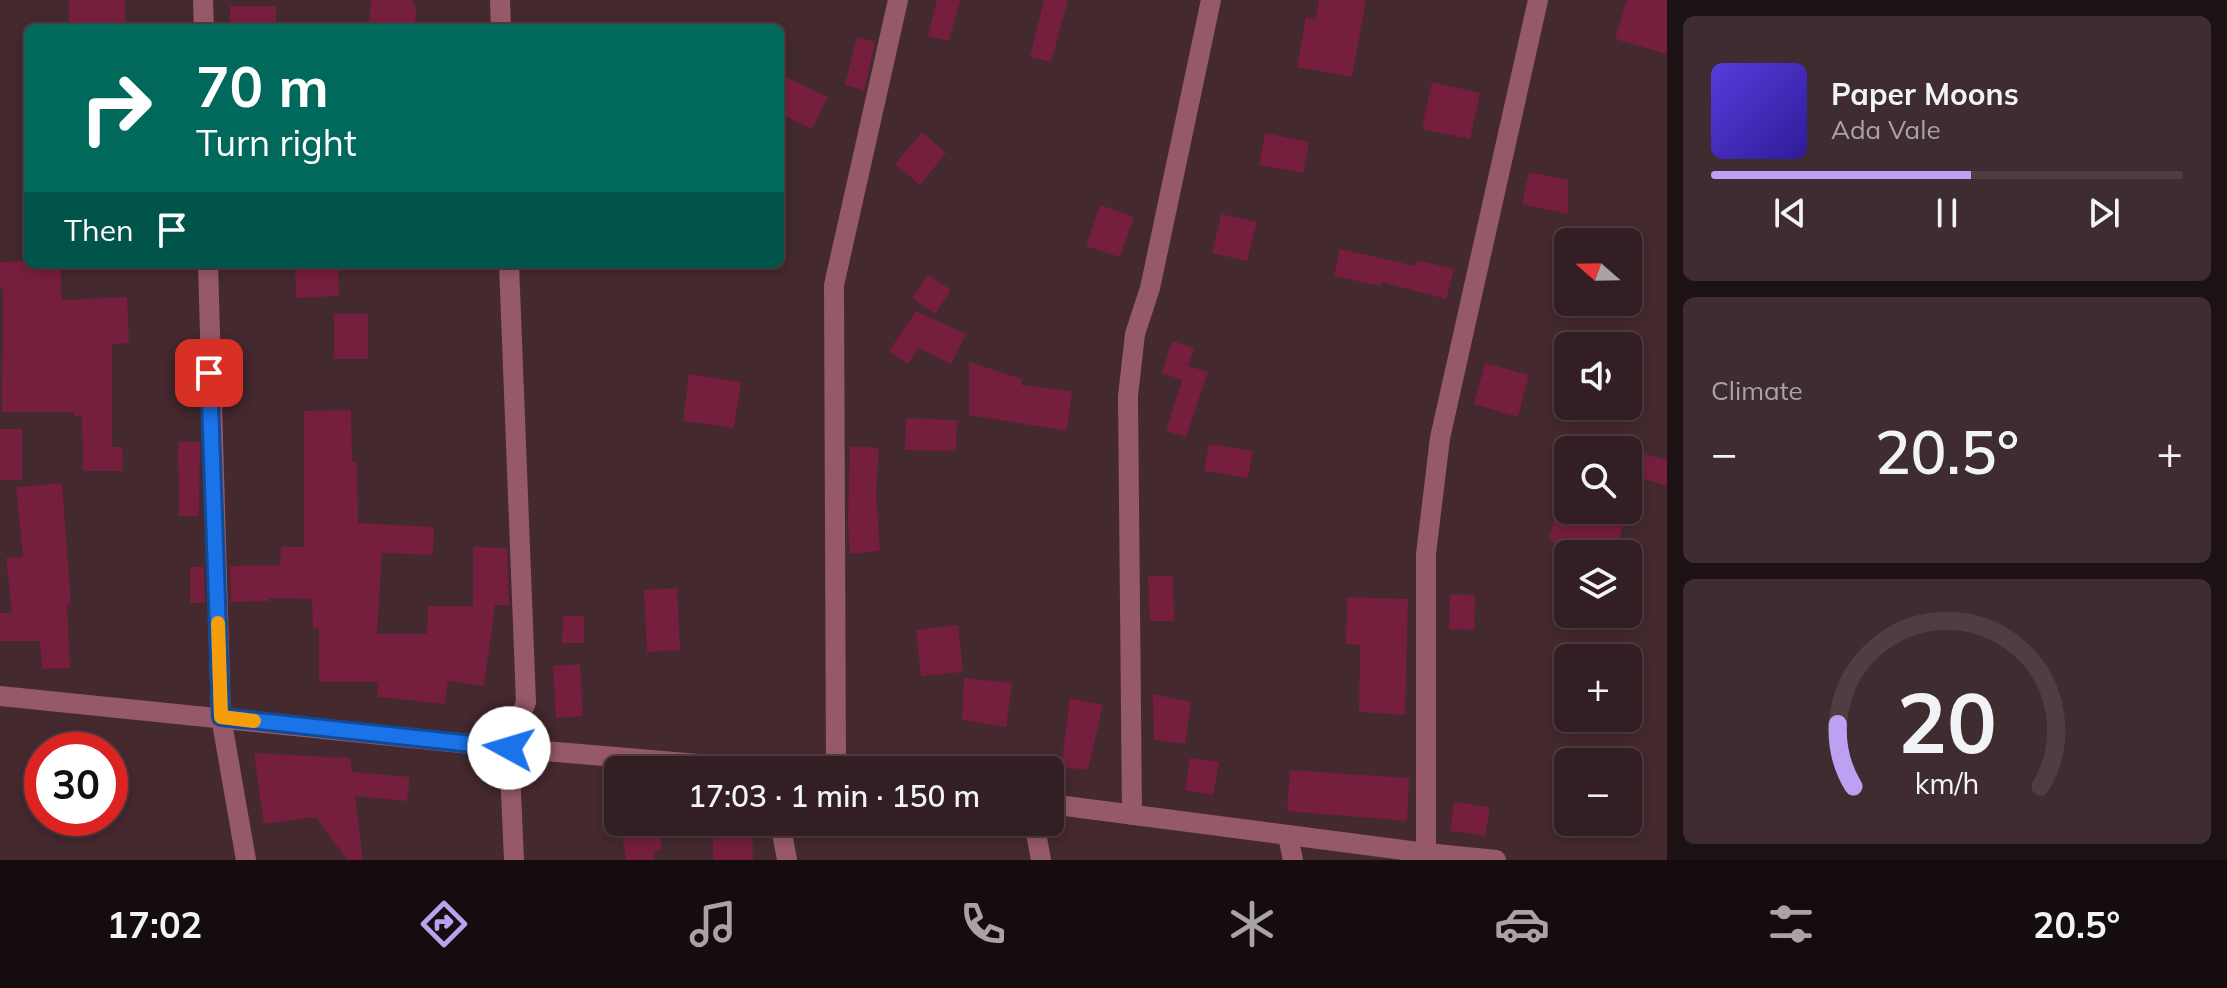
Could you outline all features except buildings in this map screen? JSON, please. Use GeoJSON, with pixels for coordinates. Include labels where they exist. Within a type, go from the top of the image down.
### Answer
{"type":"FeatureCollection","features":[{"type":"Feature","properties":{"kind":"street"},"geometry":{"type":"LineString","coordinates":[[203,0],[204,24]]}},
{"type":"Feature","properties":{"kind":"street"},"geometry":{"type":"LineString","coordinates":[[500,0],[501,24]]}},
{"type":"Feature","properties":{"kind":"street"},"geometry":{"type":"LineString","coordinates":[[836,756],[834,285],[898,0]]}},
{"type":"Feature","properties":{"kind":"street"},"geometry":{"type":"LineString","coordinates":[[1132,815],[1128,396],[1135,334],[1150,288],[1211,0]]}},
{"type":"Feature","properties":{"kind":"street"},"geometry":{"type":"LineString","coordinates":[[1426,853],[1426,554],[1440,438],[1538,0]]}},
{"type":"Feature","properties":{"kind":"street"},"geometry":{"type":"LineString","coordinates":[[208,268],[221,717],[246,860]]}},
{"type":"Feature","properties":{"kind":"street"},"geometry":{"type":"LineString","coordinates":[[509,268],[526,702],[509,748],[514,860]]}},
{"type":"Feature","properties":{"kind":"street"},"geometry":{"type":"LineString","coordinates":[[0,696],[604,756]]}},
{"type":"Feature","properties":{"kind":"street"},"geometry":{"type":"LineString","coordinates":[[1064,806],[1496,860]]}},
{"type":"Feature","properties":{"kind":"street"},"geometry":{"type":"LineString","coordinates":[[783,836],[787,860]]}},
{"type":"Feature","properties":{"kind":"street"},"geometry":{"type":"LineString","coordinates":[[1037,836],[1041,860]]}},
{"type":"Feature","properties":{"kind":"street"},"geometry":{"type":"LineString","coordinates":[[1288,836],[1293,860]]}},
{"type":"Feature","properties":{"kind":"slow traffic"},"geometry":{"type":"LineString","coordinates":[[218,623],[221,717],[254,721]]}},
{"type":"Feature","properties":{"kind":"route"},"geometry":{"type":"LineString","coordinates":[[209,373],[221,717],[509,748]]}}]}
